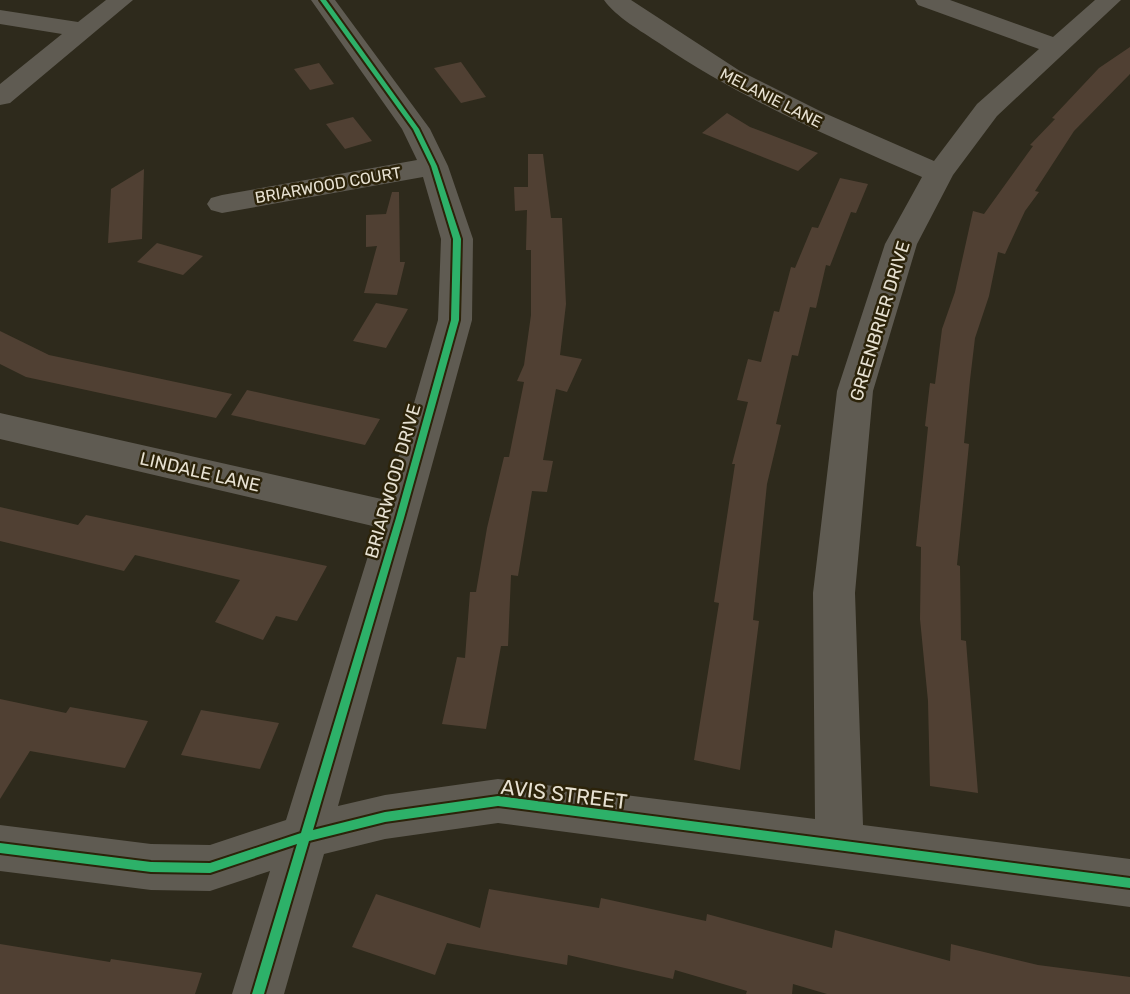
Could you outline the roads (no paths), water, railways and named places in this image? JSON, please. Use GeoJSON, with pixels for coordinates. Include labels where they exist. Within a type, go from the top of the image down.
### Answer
{"type":"FeatureCollection","features":[{"type":"Feature","properties":{"kind":"street"},"geometry":{"type":"LineString","coordinates":[[0,97],[121,0]]}},
{"type":"Feature","properties":{"kind":"street","name":"BRIARWOOD DRIVE"},"geometry":{"type":"LineString","coordinates":[[258,994],[400,518],[455,320],[457,239],[434,166],[416,129],[323,0]]}},
{"type":"Feature","properties":{"kind":"street","name":"MELANIE LANE"},"geometry":{"type":"LineString","coordinates":[[616,0],[663,38],[710,67],[807,117],[939,174]]}},
{"type":"Feature","properties":{"kind":"street"},"geometry":{"type":"LineString","coordinates":[[927,0],[1055,46]]}},
{"type":"Feature","properties":{"kind":"street","name":"GREENBRIER DRIVE"},"geometry":{"type":"LineString","coordinates":[[839,846],[834,593],[855,391],[901,244],[939,174],[987,110],[1109,0]]}},
{"type":"Feature","properties":{"kind":"street"},"geometry":{"type":"LineString","coordinates":[[0,17],[81,30]]}},
{"type":"Feature","properties":{"kind":"street","name":"BRIARWOOD COURT"},"geometry":{"type":"LineString","coordinates":[[222,204],[434,166]]}},
{"type":"Feature","properties":{"kind":"street","name":"LINDALE LANE"},"geometry":{"type":"LineString","coordinates":[[0,426],[400,518]]}},
{"type":"Feature","properties":{"kind":"street","name":"AVIS STREET"},"geometry":{"type":"LineString","coordinates":[[0,848],[151,867],[210,868],[307,836],[385,817],[498,801],[1130,883]]}}]}
